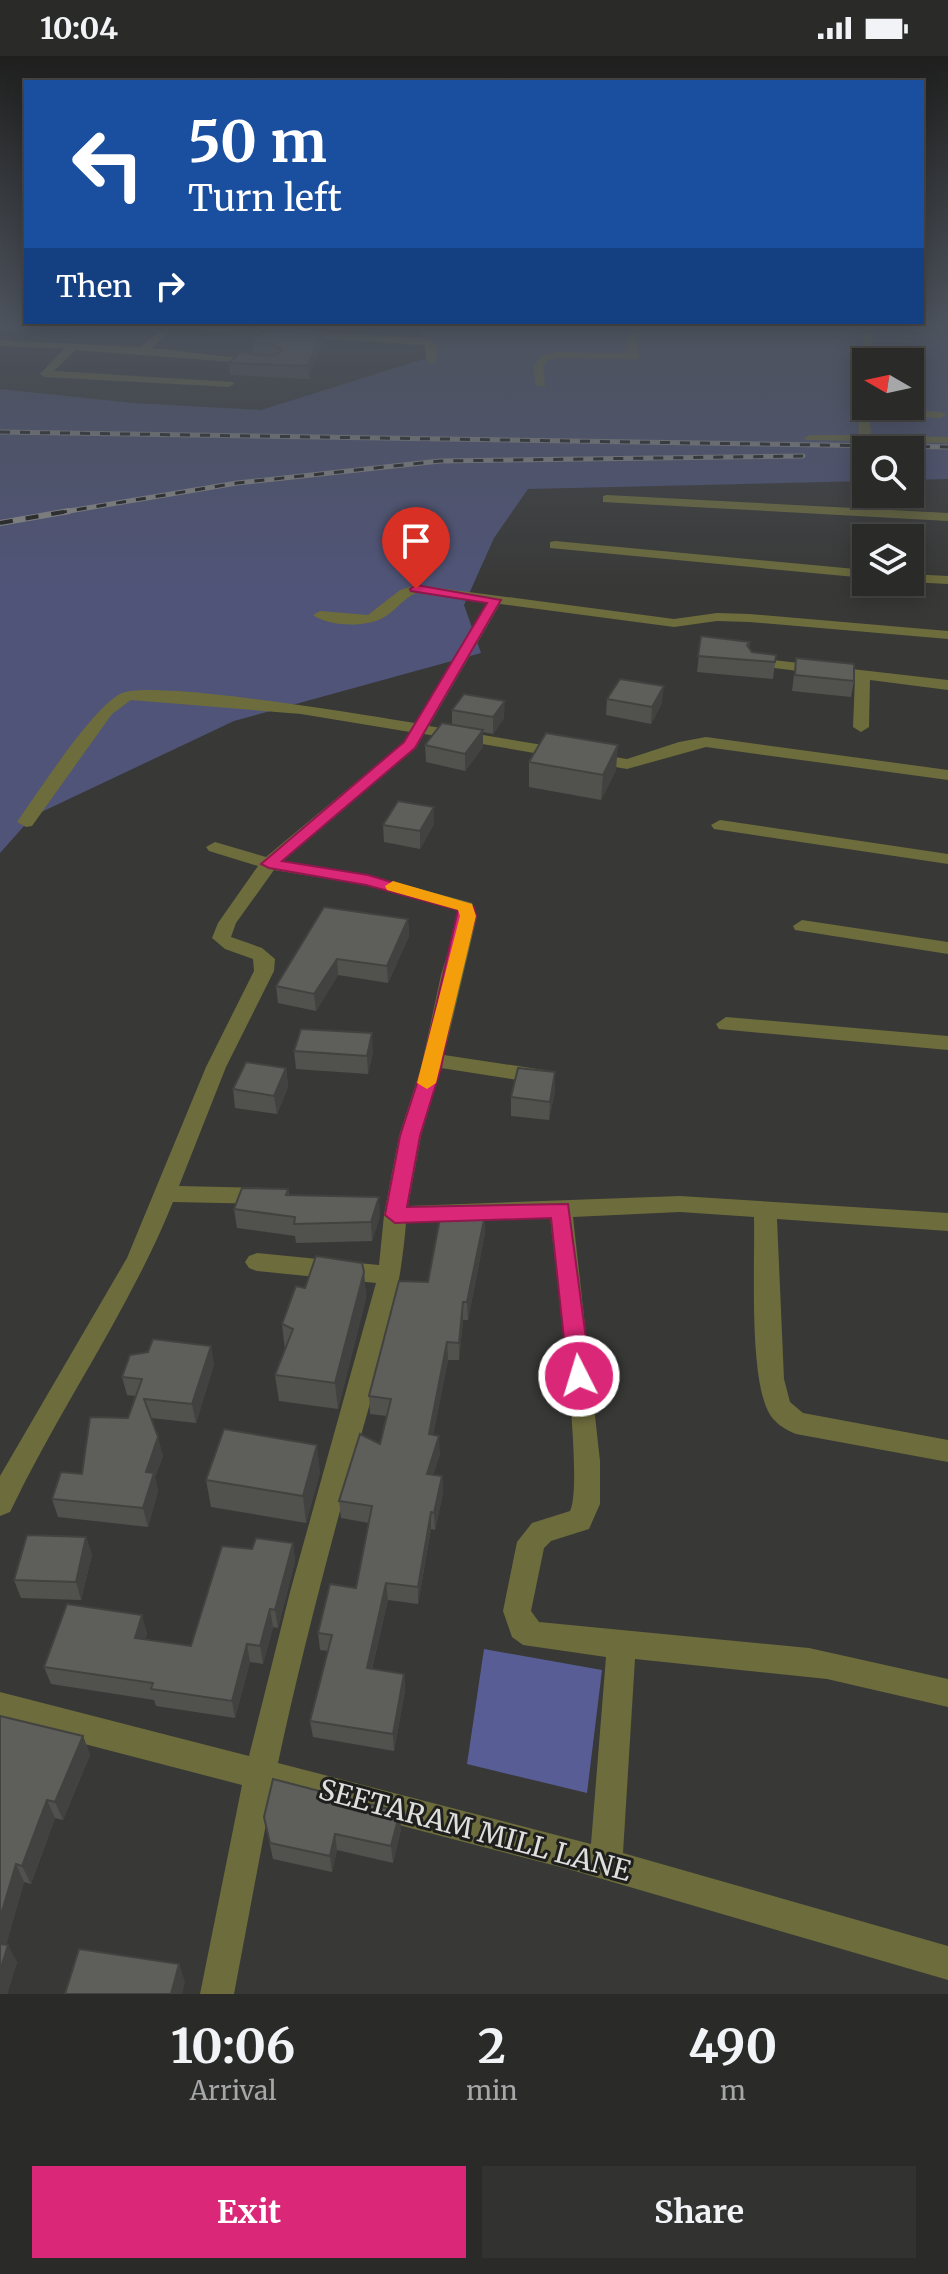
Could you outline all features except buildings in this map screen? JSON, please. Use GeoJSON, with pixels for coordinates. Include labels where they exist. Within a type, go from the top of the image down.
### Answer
{"type":"FeatureCollection","features":[{"type":"Feature","properties":{"kind":"street"},"geometry":{"type":"LineString","coordinates":[[924,414],[940,415]]}},
{"type":"Feature","properties":{"kind":"street"},"geometry":{"type":"LineString","coordinates":[[810,438],[852,438]]}},
{"type":"Feature","properties":{"kind":"street"},"geometry":{"type":"LineString","coordinates":[[924,439],[948,440]]}},
{"type":"Feature","properties":{"kind":"street"},"geometry":{"type":"LineString","coordinates":[[607,499],[948,517]]}},
{"type":"Feature","properties":{"kind":"street"},"geometry":{"type":"LineString","coordinates":[[555,545],[852,573]]}},
{"type":"Feature","properties":{"kind":"street"},"geometry":{"type":"LineString","coordinates":[[924,579],[948,580]]}},
{"type":"Feature","properties":{"kind":"street"},"geometry":{"type":"LineString","coordinates":[[320,615],[368,619],[378,616],[400,595],[416,589],[674,623],[717,617],[749,618],[948,635]]}},
{"type":"Feature","properties":{"kind":"street"},"geometry":{"type":"LineString","coordinates":[[0,1504],[24,1454],[138,1260],[216,1067],[264,971],[265,959],[258,952],[228,945],[221,938],[227,923],[269,864],[381,771],[424,727],[495,600]]}},
{"type":"Feature","properties":{"kind":"street"},"geometry":{"type":"LineString","coordinates":[[755,662],[948,685]]}},
{"type":"Feature","properties":{"kind":"street"},"geometry":{"type":"LineString","coordinates":[[861,727],[863,674]]}},
{"type":"Feature","properties":{"kind":"street"},"geometry":{"type":"LineString","coordinates":[[26,822],[116,702],[127,696],[147,695],[301,709],[424,727],[627,764],[640,763],[690,742],[706,742],[948,775]]}},
{"type":"Feature","properties":{"kind":"street"},"geometry":{"type":"LineString","coordinates":[[720,825],[948,859]]}},
{"type":"Feature","properties":{"kind":"street"},"geometry":{"type":"LineString","coordinates":[[215,847],[269,864],[368,880],[466,907],[468,916],[451,975],[433,1060],[410,1136],[397,1207],[390,1275],[365,1382],[330,1495],[260,1774],[236,1916],[217,1994]]}},
{"type":"Feature","properties":{"kind":"street"},"geometry":{"type":"LineString","coordinates":[[802,926],[948,948]]}},
{"type":"Feature","properties":{"kind":"street"},"geometry":{"type":"LineString","coordinates":[[726,1024],[948,1043]]}},
{"type":"Feature","properties":{"kind":"street"},"geometry":{"type":"LineString","coordinates":[[433,1060],[555,1078]]}},
{"type":"Feature","properties":{"kind":"street"},"geometry":{"type":"LineString","coordinates":[[166,1194],[290,1197]]}},
{"type":"Feature","properties":{"kind":"street"},"geometry":{"type":"LineString","coordinates":[[368,1198],[397,1207],[561,1210],[680,1204],[948,1222]]}},
{"type":"Feature","properties":{"kind":"street"},"geometry":{"type":"LineString","coordinates":[[561,1210],[585,1430],[587,1504],[579,1520],[542,1532],[531,1542],[517,1611],[522,1627],[533,1635],[621,1646],[656,1646],[813,1662],[948,1693]]}},
{"type":"Feature","properties":{"kind":"street"},"geometry":{"type":"LineString","coordinates":[[765,1210],[771,1379],[779,1408],[796,1423],[948,1451]]}},
{"type":"Feature","properties":{"kind":"street"},"geometry":{"type":"LineString","coordinates":[[257,1262],[390,1275]]}},
{"type":"Feature","properties":{"kind":"street"},"geometry":{"type":"LineString","coordinates":[[606,1864],[621,1646]]}},
{"type":"Feature","properties":{"kind":"street","name":"SEETARAM MILL LANE"},"geometry":{"type":"LineString","coordinates":[[0,1707],[606,1864],[948,1963]]}},
{"type":"Feature","properties":{"kind":"shaded area"},"geometry":{"type":"Polygon","coordinates":[[[0,412],[852,412],[852,420],[924,420],[924,412],[948,412],[948,479],[924,480],[924,436],[852,436],[852,481],[528,489],[494,538],[464,605],[481,653],[234,721],[33,816],[0,853],[0,412]]]}},
{"type":"Feature","properties":{"kind":"shaded area"},"geometry":{"type":"Polygon","coordinates":[[[484,1649],[602,1670],[587,1793],[467,1764],[484,1649]]]}},
{"type":"Feature","properties":{"kind":"railway"},"geometry":{"type":"LineString","coordinates":[[0,432],[948,447]]}},
{"type":"Feature","properties":{"kind":"railway"},"geometry":{"type":"LineString","coordinates":[[69,511],[237,483],[440,461],[803,456]]}},
{"type":"Feature","properties":{"kind":"railway"},"geometry":{"type":"LineString","coordinates":[[0,523],[69,511]]}},
{"type":"Feature","properties":{"kind":"railway"},"geometry":{"type":"LineString","coordinates":[[57,513],[69,511]]}},
{"type":"Feature","properties":{"kind":"slow traffic"},"geometry":{"type":"LineString","coordinates":[[393,886],[454,901],[466,907],[468,916],[451,975],[427,1083]]}},
{"type":"Feature","properties":{"kind":"route"},"geometry":{"type":"LineString","coordinates":[[416,589],[495,600],[424,727],[410,745],[269,864],[368,880],[454,901],[466,907],[468,916],[451,975],[431,1068],[410,1136],[395,1215],[561,1210],[579,1376]]}}]}
